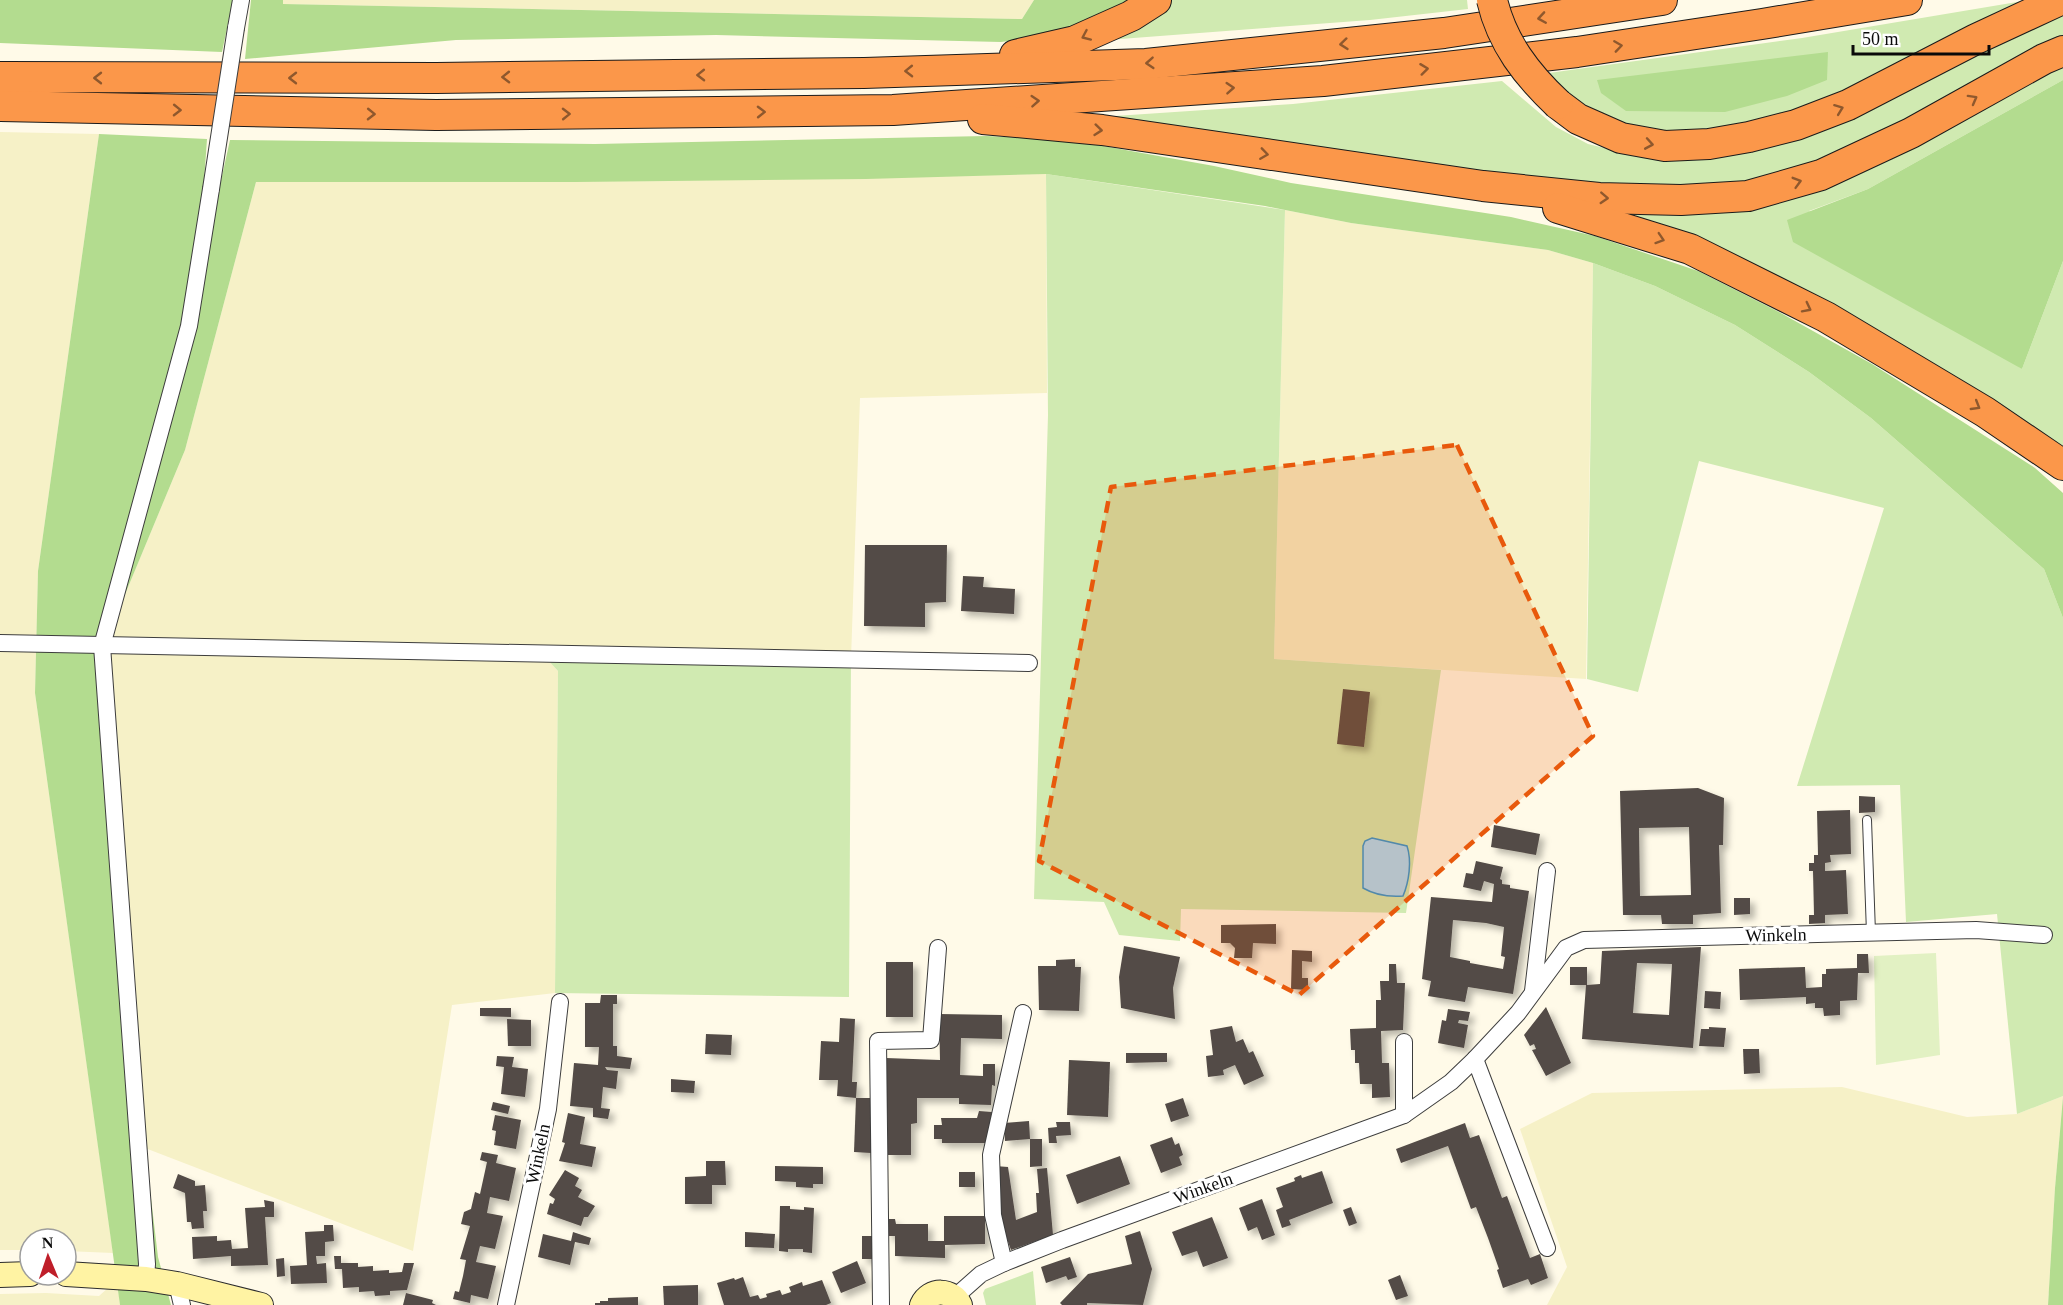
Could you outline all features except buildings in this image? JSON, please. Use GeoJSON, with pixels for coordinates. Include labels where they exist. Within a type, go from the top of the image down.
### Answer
{"type":"FeatureCollection","features":[{"type":"Feature","properties":{"kind":"highway"},"geometry":{"type":"LineString","coordinates":[[953,70],[1075,40],[1131,16],[1156,0]]}},
{"type":"Feature","properties":{"kind":"highway"},"geometry":{"type":"LineString","coordinates":[[1492,0],[1504,37],[1522,66],[1558,104],[1578,119],[1621,138],[1665,146],[1709,144],[1796,125],[1848,105],[1976,39],[2060,0]]}},
{"type":"Feature","properties":{"kind":"highway"},"geometry":{"type":"LineString","coordinates":[[0,77],[436,78],[953,70],[1146,64],[1444,33],[1662,0]]}},
{"type":"Feature","properties":{"kind":"highway"},"geometry":{"type":"LineString","coordinates":[[0,106],[436,115],[893,110],[1323,81],[1577,52],[1907,0]]}},
{"type":"Feature","properties":{"kind":"highway"},"geometry":{"type":"LineString","coordinates":[[893,110],[1102,130],[1483,186],[1599,198],[1681,200],[1748,196],[1821,175],[1911,133],[2035,64],[2063,51]]}},
{"type":"Feature","properties":{"kind":"highway"},"geometry":{"type":"LineString","coordinates":[[1483,186],[1690,249],[1826,317],[1985,412],[2063,465]]}},
{"type":"Feature","properties":{"kind":"street"},"geometry":{"type":"LineString","coordinates":[[146,1279],[147,1264],[102,646],[189,326],[241,0]]}},
{"type":"Feature","properties":{"kind":"street"},"geometry":{"type":"LineString","coordinates":[[0,644],[1029,663]]}},
{"type":"Feature","properties":{"kind":"street","name":"Winkeln"},"geometry":{"type":"LineString","coordinates":[[1533,992],[1547,871]]}},
{"type":"Feature","properties":{"kind":"street","name":"Winkeln"},"geometry":{"type":"LineString","coordinates":[[922,1305],[935,1293],[949,1293],[957,1301],[981,1274],[1004,1263],[1404,1115],[1451,1083],[1518,1013],[1566,948],[1584,940],[1976,930],[2044,935]]}},
{"type":"Feature","properties":{"kind":"street"},"geometry":{"type":"LineString","coordinates":[[881,1305],[878,1041],[931,1040],[939,948]]}},
{"type":"Feature","properties":{"kind":"street","name":"Winkeln"},"geometry":{"type":"LineString","coordinates":[[506,1305],[548,1109],[560,1002]]}},
{"type":"Feature","properties":{"kind":"street"},"geometry":{"type":"LineString","coordinates":[[1004,1263],[993,1215],[991,1155],[1023,1013]]}},
{"type":"Feature","properties":{"kind":"street"},"geometry":{"type":"LineString","coordinates":[[1404,1042],[1404,1115]]}},
{"type":"Feature","properties":{"kind":"street"},"geometry":{"type":"LineString","coordinates":[[1475,1059],[1547,1248]]}},
{"type":"Feature","properties":{"kind":"street"},"geometry":{"type":"LineString","coordinates":[[0,1275],[18,1274]]}},
{"type":"Feature","properties":{"kind":"street"},"geometry":{"type":"LineString","coordinates":[[78,1275],[146,1279],[179,1295],[261,1305]]}},
{"type":"Feature","properties":{"kind":"lane"},"geometry":{"type":"LineString","coordinates":[[1867,820],[1871,933]]}},
{"type":"Feature","properties":{"kind":"highlighted area"},"geometry":{"type":"Polygon","coordinates":[[[1457,445],[1593,736],[1299,995],[1039,861],[1111,487],[1457,445]]]}},
{"type":"Feature","properties":{"kind":"shaded area"},"geometry":{"type":"Polygon","coordinates":[[[283,0],[1034,0],[1022,19],[283,4],[283,0]]]}},
{"type":"Feature","properties":{"kind":"shaded area"},"geometry":{"type":"Polygon","coordinates":[[[0,132],[99,134],[38,571],[35,693],[113,1253],[78,1252],[78,1227],[18,1227],[18,1250],[0,1250],[0,132]]]}},
{"type":"Feature","properties":{"kind":"shaded area"},"geometry":{"type":"Polygon","coordinates":[[[1046,174],[1047,393],[860,398],[851,659],[548,660],[558,671],[555,993],[452,1005],[413,1251],[145,1148],[99,657],[185,450],[256,182],[1046,174]]]}},
{"type":"Feature","properties":{"kind":"shaded area"},"geometry":{"type":"Polygon","coordinates":[[[1285,210],[1351,223],[1548,250],[1593,263],[1586,679],[1274,659],[1285,210]]]}},
{"type":"Feature","properties":{"kind":"shaded area"},"geometry":{"type":"Polygon","coordinates":[[[1842,1087],[1967,1117],[2017,1114],[2063,1096],[2048,1305],[1547,1305],[1567,1267],[1520,1129],[1592,1093],[1842,1087]]]}},
{"type":"Feature","properties":{"kind":"shaded area"},"geometry":{"type":"Polygon","coordinates":[[[117,1280],[120,1305],[0,1305],[0,1294],[46,1293],[99,1296],[117,1280]]]}},
{"type":"Feature","properties":{"kind":"green space"},"geometry":{"type":"Polygon","coordinates":[[[0,0],[233,0],[222,52],[0,43],[0,0]]]}},
{"type":"Feature","properties":{"kind":"green space"},"geometry":{"type":"Polygon","coordinates":[[[251,0],[283,0],[283,4],[1022,19],[1034,0],[1131,0],[1061,32],[1001,42],[716,35],[456,40],[245,59],[251,0]]]}},
{"type":"Feature","properties":{"kind":"green space"},"geometry":{"type":"Polygon","coordinates":[[[1168,0],[1467,0],[1468,9],[1370,20],[1094,41],[1168,0]]]}},
{"type":"Feature","properties":{"kind":"green space"},"geometry":{"type":"Polygon","coordinates":[[[2029,0],[1814,108],[1690,135],[1641,131],[1603,118],[1568,94],[1549,73],[1802,38],[2029,0]]]}},
{"type":"Feature","properties":{"kind":"green space"},"geometry":{"type":"Polygon","coordinates":[[[2063,14],[2063,39],[1902,127],[1763,184],[1614,192],[1085,118],[1293,104],[1502,81],[1556,127],[1588,144],[1637,156],[1692,160],[1739,153],[2063,14]]]}},
{"type":"Feature","properties":{"kind":"green space"},"geometry":{"type":"Polygon","coordinates":[[[1828,52],[1827,80],[1787,96],[1725,112],[1626,111],[1601,93],[1597,80],[1828,52]]]}},
{"type":"Feature","properties":{"kind":"green space"},"geometry":{"type":"Polygon","coordinates":[[[2063,62],[2063,80],[1868,189],[1809,211],[2022,369],[2063,261],[2063,457],[1592,208],[1704,211],[2063,62]]]}},
{"type":"Feature","properties":{"kind":"green space"},"geometry":{"type":"Polygon","coordinates":[[[2063,80],[2063,261],[2022,369],[1793,242],[1787,220],[1868,189],[2063,80]]]}},
{"type":"Feature","properties":{"kind":"green space"},"geometry":{"type":"Polygon","coordinates":[[[99,134],[207,139],[204,182],[220,185],[230,140],[595,144],[986,136],[1070,140],[1214,166],[1291,183],[1511,217],[1595,236],[1698,271],[1779,312],[1872,364],[2035,468],[2063,493],[2063,618],[2044,569],[1871,418],[1809,372],[1735,325],[1655,286],[1593,263],[1548,250],[1351,223],[1265,206],[1046,174],[866,179],[575,182],[256,182],[185,450],[99,657],[145,1148],[158,1257],[171,1305],[120,1305],[35,693],[38,571],[99,134]]]}},
{"type":"Feature","properties":{"kind":"green space"},"geometry":{"type":"Polygon","coordinates":[[[1046,174],[1285,210],[1274,659],[1441,670],[1406,913],[1181,909],[1180,941],[1119,935],[1104,902],[1034,899],[1048,415],[1046,174]]]}},
{"type":"Feature","properties":{"kind":"green space"},"geometry":{"type":"Polygon","coordinates":[[[1593,263],[1655,286],[1735,325],[1809,372],[1871,418],[2044,569],[2063,618],[2063,1096],[2017,1114],[1997,914],[1906,922],[1900,785],[1797,786],[1884,508],[1699,461],[1638,692],[1587,679],[1593,263]]]}},
{"type":"Feature","properties":{"kind":"green space"},"geometry":{"type":"Polygon","coordinates":[[[547,659],[851,659],[849,997],[555,993],[558,671],[547,659]]]}},
{"type":"Feature","properties":{"kind":"green space"},"geometry":{"type":"Polygon","coordinates":[[[1936,953],[1940,1055],[1876,1065],[1874,956],[1936,953]]]}},
{"type":"Feature","properties":{"kind":"green space"},"geometry":{"type":"Polygon","coordinates":[[[2063,1097],[2063,1305],[2048,1305],[2055,1188],[2063,1097]]]}},
{"type":"Feature","properties":{"kind":"green space"},"geometry":{"type":"Polygon","coordinates":[[[1033,1271],[1036,1305],[986,1305],[983,1293],[985,1289],[1033,1271]]]}},
{"type":"Feature","properties":{"kind":"water"},"geometry":{"type":"Polygon","coordinates":[[[1372,838],[1407,846],[1409,871],[1403,896],[1383,895],[1363,888],[1363,846],[1365,841],[1372,838]]]}}]}
